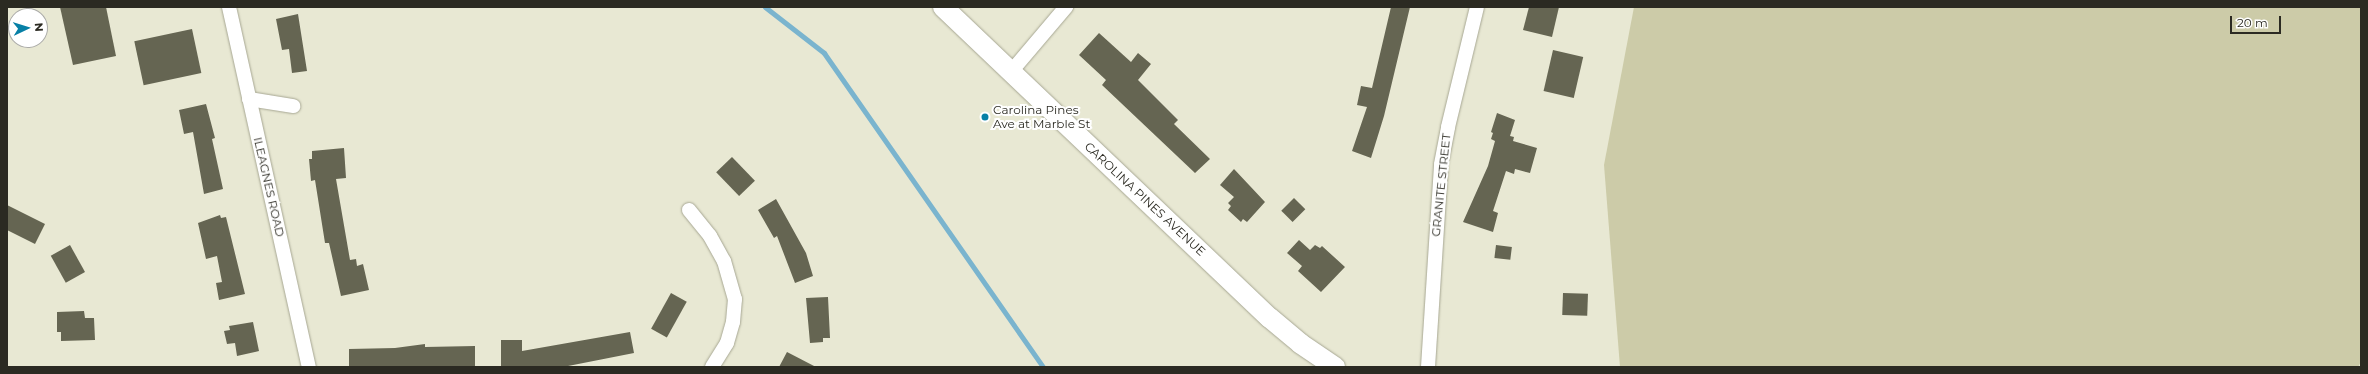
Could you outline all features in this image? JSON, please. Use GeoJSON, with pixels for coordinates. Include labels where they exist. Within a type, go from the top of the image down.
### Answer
{"type":"FeatureCollection","features":[{"type":"Feature","properties":{"kind":"street","name":"ILEAGNES ROAD"},"geometry":{"type":"LineString","coordinates":[[229,7],[309,367]]}},
{"type":"Feature","properties":{"kind":"street","name":"CAROLINA PINES AVENUE"},"geometry":{"type":"LineString","coordinates":[[943,7],[1010,73],[1132,185],[1270,318],[1301,344],[1335,367]]}},
{"type":"Feature","properties":{"kind":"street"},"geometry":{"type":"LineString","coordinates":[[1010,73],[1066,7]]}},
{"type":"Feature","properties":{"kind":"street","name":"GRANITE STREET"},"geometry":{"type":"LineString","coordinates":[[1428,367],[1442,164],[1448,127],[1477,7]]}},
{"type":"Feature","properties":{"kind":"street"},"geometry":{"type":"LineString","coordinates":[[249,99],[293,106]]}},
{"type":"Feature","properties":{"kind":"street"},"geometry":{"type":"LineString","coordinates":[[689,210],[710,236],[724,261],[734,299],[733,322],[727,343],[712,367]]}},
{"type":"Feature","properties":{"kind":"green space"},"geometry":{"type":"Polygon","coordinates":[[[1634,7],[2361,7],[2361,362],[2358,367],[1620,367],[1604,165],[1634,7]]]}},
{"type":"Feature","properties":{"kind":"building"},"geometry":{"type":"Polygon","coordinates":[[[60,7],[106,7],[116,56],[73,65],[60,7]]]}},
{"type":"Feature","properties":{"kind":"building"},"geometry":{"type":"Polygon","coordinates":[[[1391,7],[1410,7],[1384,116],[1371,158],[1352,151],[1367,107],[1357,105],[1361,86],[1372,88],[1391,7]]]}},
{"type":"Feature","properties":{"kind":"building"},"geometry":{"type":"Polygon","coordinates":[[[1529,7],[1559,7],[1552,37],[1523,30],[1529,7]]]}},
{"type":"Feature","properties":{"kind":"building"},"geometry":{"type":"Polygon","coordinates":[[[298,14],[307,71],[292,73],[289,49],[282,50],[276,19],[298,14]]]}},
{"type":"Feature","properties":{"kind":"building"},"geometry":{"type":"Polygon","coordinates":[[[192,29],[201,73],[144,85],[134,41],[192,29]]]}},
{"type":"Feature","properties":{"kind":"building"},"geometry":{"type":"Polygon","coordinates":[[[1099,33],[1131,62],[1138,53],[1151,64],[1138,80],[1178,120],[1174,124],[1210,159],[1195,173],[1102,85],[1106,80],[1079,55],[1099,33]]]}},
{"type":"Feature","properties":{"kind":"building"},"geometry":{"type":"Polygon","coordinates":[[[1553,50],[1583,57],[1574,98],[1544,91],[1553,50]]]}},
{"type":"Feature","properties":{"kind":"building"},"geometry":{"type":"Polygon","coordinates":[[[206,104],[215,138],[212,139],[223,189],[204,194],[193,132],[184,134],[179,110],[206,104]]]}},
{"type":"Feature","properties":{"kind":"building"},"geometry":{"type":"Polygon","coordinates":[[[1497,113],[1515,120],[1510,136],[1514,137],[1513,141],[1537,148],[1530,173],[1515,169],[1514,174],[1506,171],[1493,211],[1498,213],[1493,232],[1463,222],[1488,166],[1495,141],[1491,139],[1493,133],[1491,132],[1497,113]]]}},
{"type":"Feature","properties":{"kind":"building"},"geometry":{"type":"Polygon","coordinates":[[[344,148],[346,178],[336,179],[350,260],[356,259],[357,266],[363,264],[369,290],[341,296],[329,243],[325,243],[315,180],[311,181],[309,159],[312,159],[312,151],[344,148]]]}},
{"type":"Feature","properties":{"kind":"building"},"geometry":{"type":"Polygon","coordinates":[[[732,157],[755,181],[739,196],[716,172],[732,157]]]}},
{"type":"Feature","properties":{"kind":"building"},"geometry":{"type":"Polygon","coordinates":[[[1234,169],[1265,202],[1247,222],[1243,219],[1241,222],[1228,210],[1231,206],[1228,203],[1234,197],[1220,185],[1234,169]]]}},
{"type":"Feature","properties":{"kind":"building"},"geometry":{"type":"Polygon","coordinates":[[[1294,198],[1305,209],[1293,222],[1281,211],[1294,198]]]}},
{"type":"Feature","properties":{"kind":"building"},"geometry":{"type":"Polygon","coordinates":[[[776,199],[806,253],[813,276],[795,283],[777,236],[774,238],[758,210],[776,199]]]}},
{"type":"Feature","properties":{"kind":"building"},"geometry":{"type":"Polygon","coordinates":[[[7,205],[45,224],[35,244],[7,230],[7,205]]]}},
{"type":"Feature","properties":{"kind":"building"},"geometry":{"type":"Polygon","coordinates":[[[220,215],[221,218],[226,217],[245,294],[219,300],[216,283],[222,282],[217,256],[206,259],[198,223],[220,215]]]}},
{"type":"Feature","properties":{"kind":"building"},"geometry":{"type":"Polygon","coordinates":[[[1299,240],[1310,250],[1315,245],[1320,248],[1322,246],[1345,267],[1321,292],[1298,271],[1302,266],[1287,253],[1299,240]]]}},
{"type":"Feature","properties":{"kind":"building"},"geometry":{"type":"Polygon","coordinates":[[[70,245],[85,272],[66,283],[51,256],[70,245]]]}},
{"type":"Feature","properties":{"kind":"building"},"geometry":{"type":"Polygon","coordinates":[[[1496,245],[1512,247],[1510,260],[1494,258],[1496,245]]]}},
{"type":"Feature","properties":{"kind":"building"},"geometry":{"type":"Polygon","coordinates":[[[671,293],[687,302],[667,338],[651,329],[671,293]]]}},
{"type":"Feature","properties":{"kind":"building"},"geometry":{"type":"Polygon","coordinates":[[[1563,293],[1588,294],[1587,316],[1562,315],[1563,293]]]}},
{"type":"Feature","properties":{"kind":"building"},"geometry":{"type":"Polygon","coordinates":[[[828,297],[830,338],[823,338],[823,342],[810,343],[806,298],[828,297]]]}},
{"type":"Feature","properties":{"kind":"building"},"geometry":{"type":"Polygon","coordinates":[[[84,311],[85,318],[94,318],[95,340],[61,341],[61,332],[57,332],[57,312],[84,311]]]}},
{"type":"Feature","properties":{"kind":"building"},"geometry":{"type":"Polygon","coordinates":[[[253,322],[259,351],[237,356],[235,343],[227,344],[224,331],[230,330],[229,326],[253,322]]]}},
{"type":"Feature","properties":{"kind":"building"},"geometry":{"type":"Polygon","coordinates":[[[630,332],[634,353],[563,367],[501,367],[501,340],[522,340],[522,351],[630,332]]]}},
{"type":"Feature","properties":{"kind":"building"},"geometry":{"type":"Polygon","coordinates":[[[425,344],[425,347],[475,346],[475,367],[349,367],[349,349],[395,348],[425,344]]]}},
{"type":"Feature","properties":{"kind":"building"},"geometry":{"type":"Polygon","coordinates":[[[787,352],[816,367],[779,367],[787,352]]]}},
{"type":"Feature","properties":{"kind":"waterway"},"geometry":{"type":"LineString","coordinates":[[765,7],[824,53],[1043,367]]}},
{"type":"Feature","properties":{"kind":"place","name":"Carolina Pines Ave at Marble St"},"geometry":{"type":"Point","coordinates":[985,117]}}]}
